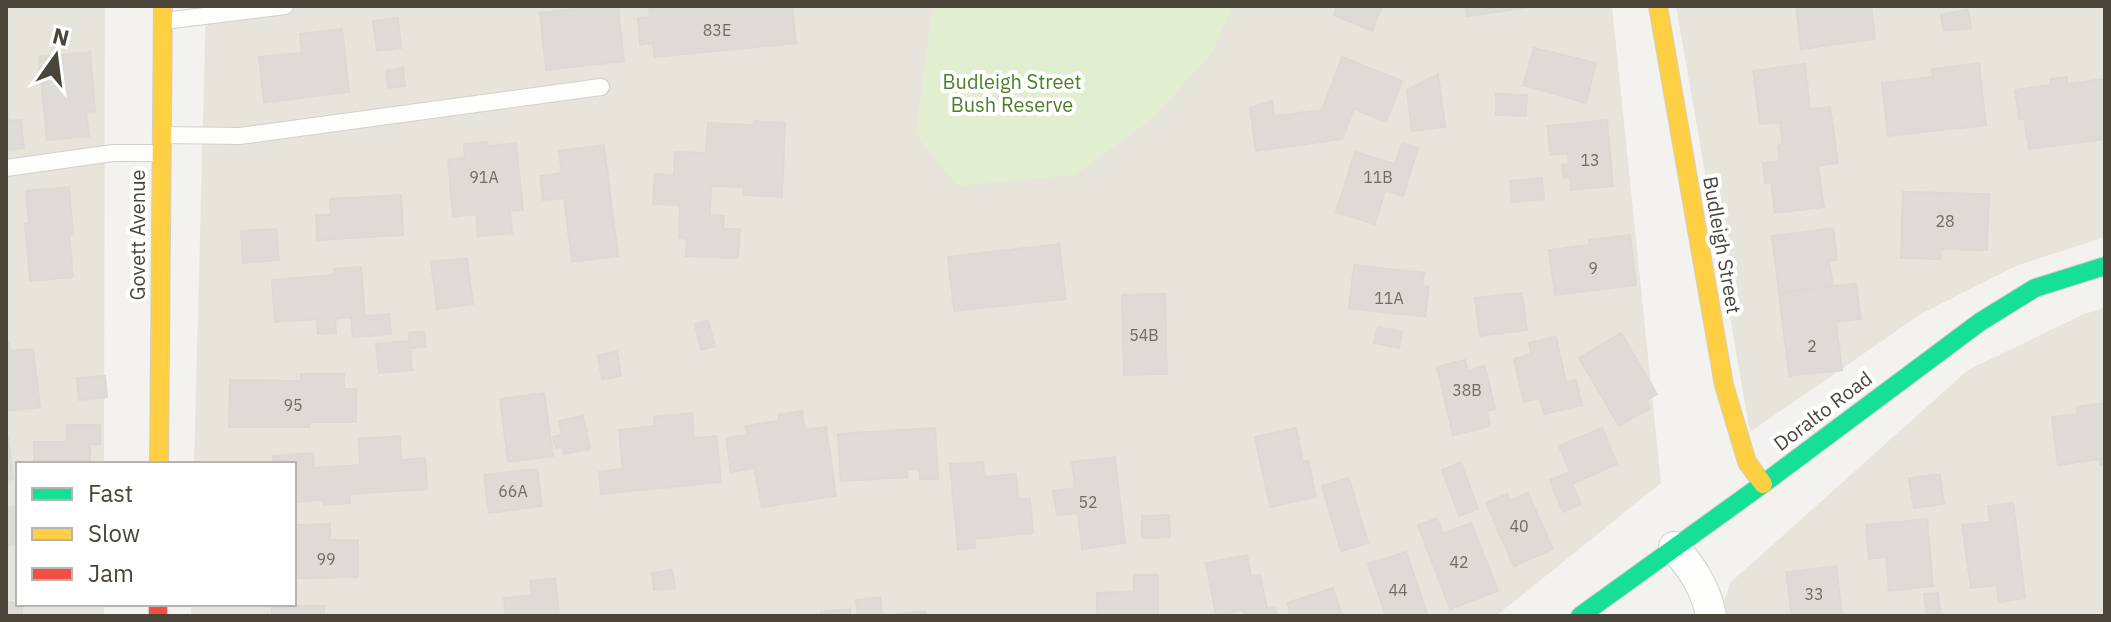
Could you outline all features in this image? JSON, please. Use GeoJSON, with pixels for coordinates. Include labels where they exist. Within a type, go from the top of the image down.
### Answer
{"type":"FeatureCollection","features":[{"type":"Feature","properties":{"kind":"street","name":"Budleigh Street"},"geometry":{"type":"LineString","coordinates":[[1658,6],[1724,385],[1747,462],[1763,484]]}},
{"type":"Feature","properties":{"kind":"street","name":"Govett Avenue"},"geometry":{"type":"LineString","coordinates":[[159,462],[163,13]]}},
{"type":"Feature","properties":{"kind":"street","name":"Doralto Road"},"geometry":{"type":"LineString","coordinates":[[1580,616],[1980,322],[2035,288],[2105,266]]}},
{"type":"Feature","properties":{"kind":"street"},"geometry":{"type":"LineString","coordinates":[[1674,547],[1694,571],[1708,599],[1711,616]]}},
{"type":"Feature","properties":{"kind":"lane"},"geometry":{"type":"LineString","coordinates":[[163,13],[285,6]]}},
{"type":"Feature","properties":{"kind":"lane"},"geometry":{"type":"LineString","coordinates":[[6,168],[161,144],[601,87]]}},
{"type":"Feature","properties":{"kind":"shaded area"},"geometry":{"type":"Polygon","coordinates":[[[6,6],[105,6],[104,462],[16,462],[16,606],[104,606],[104,616],[6,616],[6,6]]]}},
{"type":"Feature","properties":{"kind":"shaded area"},"geometry":{"type":"Polygon","coordinates":[[[206,6],[933,6],[916,135],[1074,175],[1151,119],[1212,52],[1232,6],[1612,6],[1661,483],[1496,616],[191,616],[191,606],[296,606],[296,462],[194,462],[206,6]]]}},
{"type":"Feature","properties":{"kind":"shaded area"},"geometry":{"type":"Polygon","coordinates":[[[1676,6],[2105,6],[2105,237],[2016,266],[1921,314],[1750,432],[1676,6]]]}},
{"type":"Feature","properties":{"kind":"shaded area"},"geometry":{"type":"Polygon","coordinates":[[[2105,308],[2105,616],[1718,616],[1731,582],[1968,370],[2084,314],[2105,308]]]}},
{"type":"Feature","properties":{"kind":"green space","name":"Budleigh Street Bush Reserve"},"geometry":{"type":"Polygon","coordinates":[[[933,6],[1232,6],[1212,52],[1151,119],[1074,175],[957,186],[916,135],[933,6]]]}},
{"type":"Feature","properties":{"kind":"building"},"geometry":{"type":"Polygon","coordinates":[[[576,6],[618,6],[624,61],[546,70],[540,13],[576,9],[576,6]]]}},
{"type":"Feature","properties":{"kind":"building"},"geometry":{"type":"Polygon","coordinates":[[[792,6],[796,43],[655,57],[653,43],[640,45],[638,18],[650,17],[649,9],[792,6]]]}},
{"type":"Feature","properties":{"kind":"building"},"geometry":{"type":"Polygon","coordinates":[[[1337,6],[1382,6],[1372,31],[1334,15],[1337,6]]]}},
{"type":"Feature","properties":{"kind":"building"},"geometry":{"type":"Polygon","coordinates":[[[1466,6],[1538,6],[1467,16],[1466,6]]]}},
{"type":"Feature","properties":{"kind":"building"},"geometry":{"type":"Polygon","coordinates":[[[1796,6],[1871,6],[1875,39],[1801,49],[1796,6]]]}},
{"type":"Feature","properties":{"kind":"building"},"geometry":{"type":"Polygon","coordinates":[[[1968,10],[1971,28],[1944,31],[1941,14],[1968,10]]]}},
{"type":"Feature","properties":{"kind":"building"},"geometry":{"type":"Polygon","coordinates":[[[398,18],[401,48],[377,51],[373,21],[398,18]]]}},
{"type":"Feature","properties":{"kind":"building"},"geometry":{"type":"Polygon","coordinates":[[[342,29],[349,92],[264,103],[259,57],[302,53],[300,34],[342,29]]]}},
{"type":"Feature","properties":{"kind":"building"},"geometry":{"type":"Polygon","coordinates":[[[1534,48],[1596,63],[1586,103],[1523,85],[1534,48]]]}},
{"type":"Feature","properties":{"kind":"building"},"geometry":{"type":"Polygon","coordinates":[[[90,52],[95,111],[86,112],[89,136],[47,140],[39,57],[90,52]]]}},
{"type":"Feature","properties":{"kind":"building"},"geometry":{"type":"Polygon","coordinates":[[[1342,57],[1402,81],[1386,122],[1354,109],[1342,139],[1256,151],[1250,108],[1272,101],[1274,116],[1322,110],[1342,57]]]}},
{"type":"Feature","properties":{"kind":"building"},"geometry":{"type":"Polygon","coordinates":[[[1979,63],[1986,125],[1888,136],[1882,83],[1933,77],[1932,69],[1979,63]]]}},
{"type":"Feature","properties":{"kind":"building"},"geometry":{"type":"Polygon","coordinates":[[[1805,64],[1810,109],[1830,107],[1838,163],[1818,166],[1824,207],[1775,213],[1771,182],[1765,183],[1763,163],[1780,161],[1778,146],[1783,144],[1780,122],[1760,124],[1753,71],[1805,64]]]}},
{"type":"Feature","properties":{"kind":"building"},"geometry":{"type":"Polygon","coordinates":[[[403,68],[405,86],[388,88],[386,71],[403,68]]]}},
{"type":"Feature","properties":{"kind":"building"},"geometry":{"type":"Polygon","coordinates":[[[1438,74],[1445,127],[1412,131],[1407,90],[1438,74]]]}},
{"type":"Feature","properties":{"kind":"building"},"geometry":{"type":"Polygon","coordinates":[[[2067,77],[2067,84],[2105,79],[2105,139],[2029,149],[2024,118],[2019,119],[2015,90],[2051,85],[2050,79],[2067,77]]]}},
{"type":"Feature","properties":{"kind":"building"},"geometry":{"type":"Polygon","coordinates":[[[1496,94],[1527,95],[1526,116],[1496,115],[1496,94]]]}},
{"type":"Feature","properties":{"kind":"building"},"geometry":{"type":"Polygon","coordinates":[[[6,105],[8,121],[21,120],[24,148],[6,150],[6,105]]]}},
{"type":"Feature","properties":{"kind":"building"},"geometry":{"type":"Polygon","coordinates":[[[1607,120],[1613,186],[1571,190],[1570,177],[1564,178],[1562,165],[1569,164],[1568,153],[1550,155],[1548,126],[1607,120]]]}},
{"type":"Feature","properties":{"kind":"building"},"geometry":{"type":"Polygon","coordinates":[[[754,121],[785,123],[782,197],[743,195],[743,187],[711,186],[710,215],[724,216],[723,229],[740,229],[738,258],[686,256],[687,239],[679,238],[680,205],[653,204],[655,174],[674,175],[675,152],[706,153],[708,123],[753,125],[754,121]]]}},
{"type":"Feature","properties":{"kind":"building"},"geometry":{"type":"Polygon","coordinates":[[[487,142],[488,146],[516,143],[523,210],[510,211],[512,233],[478,236],[476,214],[453,217],[448,160],[465,158],[464,144],[487,142]]]}},
{"type":"Feature","properties":{"kind":"building"},"geometry":{"type":"Polygon","coordinates":[[[1402,143],[1418,148],[1403,196],[1385,190],[1375,224],[1336,212],[1355,152],[1395,164],[1402,143]]]}},
{"type":"Feature","properties":{"kind":"building"},"geometry":{"type":"Polygon","coordinates":[[[604,145],[618,256],[572,262],[564,198],[543,200],[540,176],[562,173],[559,151],[604,145]]]}},
{"type":"Feature","properties":{"kind":"building"},"geometry":{"type":"Polygon","coordinates":[[[1542,178],[1544,199],[1512,202],[1510,181],[1542,178]]]}},
{"type":"Feature","properties":{"kind":"building"},"geometry":{"type":"Polygon","coordinates":[[[69,187],[73,277],[30,281],[25,224],[29,223],[26,191],[69,187]]]}},
{"type":"Feature","properties":{"kind":"building"},"geometry":{"type":"Polygon","coordinates":[[[1903,192],[1989,194],[1987,250],[1941,249],[1940,259],[1901,258],[1903,192]]]}},
{"type":"Feature","properties":{"kind":"building"},"geometry":{"type":"Polygon","coordinates":[[[401,195],[403,235],[317,240],[316,215],[331,215],[330,199],[401,195]]]}},
{"type":"Feature","properties":{"kind":"building"},"geometry":{"type":"Polygon","coordinates":[[[1833,228],[1837,260],[1829,261],[1833,286],[1779,293],[1772,236],[1833,228]]]}},
{"type":"Feature","properties":{"kind":"building"},"geometry":{"type":"Polygon","coordinates":[[[276,229],[279,260],[243,263],[241,231],[276,229]]]}},
{"type":"Feature","properties":{"kind":"building"},"geometry":{"type":"Polygon","coordinates":[[[1630,235],[1636,285],[1555,295],[1549,250],[1590,245],[1589,240],[1630,235]]]}},
{"type":"Feature","properties":{"kind":"building"},"geometry":{"type":"Polygon","coordinates":[[[1059,244],[1066,299],[954,311],[948,257],[1059,244]]]}},
{"type":"Feature","properties":{"kind":"building"},"geometry":{"type":"Polygon","coordinates":[[[467,258],[473,304],[437,309],[431,262],[467,258]]]}},
{"type":"Feature","properties":{"kind":"building"},"geometry":{"type":"Polygon","coordinates":[[[1354,265],[1424,273],[1422,286],[1429,287],[1425,317],[1349,308],[1354,265]]]}},
{"type":"Feature","properties":{"kind":"building"},"geometry":{"type":"Polygon","coordinates":[[[361,267],[365,316],[389,314],[391,334],[353,337],[351,317],[335,319],[336,333],[318,334],[317,319],[275,322],[272,280],[334,275],[334,269],[361,267]]]}},
{"type":"Feature","properties":{"kind":"building"},"geometry":{"type":"Polygon","coordinates":[[[1856,283],[1861,319],[1836,322],[1842,370],[1789,376],[1779,293],[1856,283]]]}},
{"type":"Feature","properties":{"kind":"building"},"geometry":{"type":"Polygon","coordinates":[[[1522,293],[1527,330],[1480,336],[1475,298],[1522,293]]]}},
{"type":"Feature","properties":{"kind":"building"},"geometry":{"type":"Polygon","coordinates":[[[1165,294],[1167,374],[1124,375],[1122,295],[1165,294]]]}},
{"type":"Feature","properties":{"kind":"building"},"geometry":{"type":"Polygon","coordinates":[[[708,321],[715,346],[701,350],[695,324],[708,321]]]}},
{"type":"Feature","properties":{"kind":"building"},"geometry":{"type":"Polygon","coordinates":[[[1378,327],[1402,332],[1399,348],[1374,343],[1378,327]]]}},
{"type":"Feature","properties":{"kind":"building"},"geometry":{"type":"Polygon","coordinates":[[[424,331],[426,347],[410,348],[412,370],[379,373],[376,344],[409,341],[409,333],[424,331]]]}},
{"type":"Feature","properties":{"kind":"building"},"geometry":{"type":"Polygon","coordinates":[[[1621,333],[1657,394],[1646,400],[1650,408],[1619,426],[1579,358],[1621,333]]]}},
{"type":"Feature","properties":{"kind":"building"},"geometry":{"type":"Polygon","coordinates":[[[1556,337],[1566,382],[1576,380],[1582,405],[1544,414],[1540,398],[1524,402],[1514,359],[1531,354],[1529,343],[1556,337]]]}},
{"type":"Feature","properties":{"kind":"building"},"geometry":{"type":"Polygon","coordinates":[[[6,342],[9,342],[10,351],[33,349],[40,407],[6,411],[6,342]]]}},
{"type":"Feature","properties":{"kind":"building"},"geometry":{"type":"Polygon","coordinates":[[[617,352],[621,376],[602,379],[598,355],[617,352]]]}},
{"type":"Feature","properties":{"kind":"building"},"geometry":{"type":"Polygon","coordinates":[[[1465,360],[1467,371],[1485,366],[1495,409],[1487,411],[1490,426],[1453,435],[1437,367],[1465,360]]]}},
{"type":"Feature","properties":{"kind":"building"},"geometry":{"type":"Polygon","coordinates":[[[301,374],[344,374],[344,389],[356,389],[356,422],[309,422],[309,427],[229,427],[230,380],[301,381],[301,374]]]}},
{"type":"Feature","properties":{"kind":"building"},"geometry":{"type":"Polygon","coordinates":[[[105,376],[107,397],[79,400],[77,378],[105,376]]]}},
{"type":"Feature","properties":{"kind":"building"},"geometry":{"type":"Polygon","coordinates":[[[544,393],[553,456],[508,462],[500,399],[544,393]]]}},
{"type":"Feature","properties":{"kind":"building"},"geometry":{"type":"Polygon","coordinates":[[[2105,403],[2105,465],[2100,465],[2100,459],[2058,465],[2052,417],[2078,414],[2077,407],[2105,403]]]}},
{"type":"Feature","properties":{"kind":"building"},"geometry":{"type":"Polygon","coordinates":[[[802,411],[805,430],[826,427],[836,496],[762,507],[754,468],[731,472],[726,438],[747,435],[745,426],[779,421],[778,415],[802,411]]]}},
{"type":"Feature","properties":{"kind":"building"},"geometry":{"type":"Polygon","coordinates":[[[692,413],[694,438],[716,436],[721,482],[601,494],[599,472],[623,469],[619,430],[655,426],[654,417],[692,413]]]}},
{"type":"Feature","properties":{"kind":"building"},"geometry":{"type":"Polygon","coordinates":[[[583,416],[590,449],[564,454],[563,447],[556,448],[553,437],[562,435],[559,421],[583,416]]]}},
{"type":"Feature","properties":{"kind":"building"},"geometry":{"type":"Polygon","coordinates":[[[67,425],[100,425],[100,444],[90,444],[90,462],[34,462],[34,442],[67,442],[67,425]]]}},
{"type":"Feature","properties":{"kind":"building"},"geometry":{"type":"Polygon","coordinates":[[[935,428],[938,479],[920,479],[919,469],[907,470],[908,477],[841,481],[838,434],[935,428]]]}},
{"type":"Feature","properties":{"kind":"building"},"geometry":{"type":"Polygon","coordinates":[[[1296,428],[1303,462],[1308,461],[1316,497],[1270,507],[1255,437],[1296,428]]]}},
{"type":"Feature","properties":{"kind":"building"},"geometry":{"type":"Polygon","coordinates":[[[1602,428],[1617,464],[1572,484],[1581,504],[1563,512],[1550,480],[1570,472],[1559,446],[1602,428]]]}},
{"type":"Feature","properties":{"kind":"building"},"geometry":{"type":"Polygon","coordinates":[[[400,436],[401,460],[425,458],[427,489],[349,494],[350,503],[324,505],[323,500],[296,502],[296,462],[273,462],[273,456],[313,453],[314,468],[360,465],[359,439],[400,436]]]}},
{"type":"Feature","properties":{"kind":"building"},"geometry":{"type":"Polygon","coordinates":[[[6,440],[13,479],[6,480],[6,440]]]}},
{"type":"Feature","properties":{"kind":"building"},"geometry":{"type":"Polygon","coordinates":[[[1115,457],[1125,543],[1082,549],[1078,513],[1057,515],[1053,491],[1075,488],[1072,462],[1115,457]]]}},
{"type":"Feature","properties":{"kind":"building"},"geometry":{"type":"Polygon","coordinates":[[[983,462],[984,477],[1016,474],[1018,499],[1030,499],[1033,533],[974,539],[975,548],[958,550],[950,464],[983,462]]]}},
{"type":"Feature","properties":{"kind":"building"},"geometry":{"type":"Polygon","coordinates":[[[1461,462],[1478,509],[1459,516],[1442,470],[1461,462]]]}},
{"type":"Feature","properties":{"kind":"building"},"geometry":{"type":"Polygon","coordinates":[[[537,469],[542,506],[489,513],[484,475],[537,469]]]}},
{"type":"Feature","properties":{"kind":"building"},"geometry":{"type":"Polygon","coordinates":[[[1940,474],[1944,504],[1914,508],[1909,478],[1940,474]]]}},
{"type":"Feature","properties":{"kind":"building"},"geometry":{"type":"Polygon","coordinates":[[[1349,478],[1368,543],[1341,551],[1322,486],[1349,478]]]}},
{"type":"Feature","properties":{"kind":"building"},"geometry":{"type":"Polygon","coordinates":[[[1528,493],[1553,549],[1514,566],[1486,503],[1507,494],[1510,501],[1528,493]]]}},
{"type":"Feature","properties":{"kind":"building"},"geometry":{"type":"Polygon","coordinates":[[[2013,503],[2025,598],[1999,602],[1997,585],[1971,588],[1962,525],[1990,522],[1988,506],[2013,503]]]}},
{"type":"Feature","properties":{"kind":"building"},"geometry":{"type":"Polygon","coordinates":[[[16,507],[16,544],[6,545],[6,508],[16,507]]]}},
{"type":"Feature","properties":{"kind":"building"},"geometry":{"type":"Polygon","coordinates":[[[1169,515],[1170,537],[1142,538],[1142,516],[1169,515]]]}},
{"type":"Feature","properties":{"kind":"building"},"geometry":{"type":"Polygon","coordinates":[[[1437,518],[1443,534],[1471,523],[1498,591],[1450,609],[1418,525],[1437,518]]]}},
{"type":"Feature","properties":{"kind":"building"},"geometry":{"type":"Polygon","coordinates":[[[1927,519],[1933,586],[1889,591],[1886,557],[1869,559],[1866,525],[1927,519]]]}},
{"type":"Feature","properties":{"kind":"building"},"geometry":{"type":"Polygon","coordinates":[[[330,524],[330,540],[358,540],[358,577],[296,578],[296,525],[330,524]]]}},
{"type":"Feature","properties":{"kind":"building"},"geometry":{"type":"Polygon","coordinates":[[[1406,552],[1428,616],[1386,616],[1368,564],[1406,552]]]}},
{"type":"Feature","properties":{"kind":"building"},"geometry":{"type":"Polygon","coordinates":[[[1247,555],[1251,577],[1260,575],[1267,609],[1275,607],[1277,616],[1244,616],[1243,610],[1216,615],[1206,563],[1247,555]]]}},
{"type":"Feature","properties":{"kind":"building"},"geometry":{"type":"Polygon","coordinates":[[[1836,566],[1842,616],[1792,616],[1786,572],[1836,566]]]}},
{"type":"Feature","properties":{"kind":"building"},"geometry":{"type":"Polygon","coordinates":[[[672,570],[675,588],[654,590],[652,573],[672,570]]]}},
{"type":"Feature","properties":{"kind":"building"},"geometry":{"type":"Polygon","coordinates":[[[1134,575],[1158,575],[1158,616],[1097,616],[1097,593],[1134,592],[1134,575]]]}},
{"type":"Feature","properties":{"kind":"building"},"geometry":{"type":"Polygon","coordinates":[[[555,578],[559,616],[506,616],[504,598],[532,595],[530,581],[555,578]]]}},
{"type":"Feature","properties":{"kind":"building"},"geometry":{"type":"Polygon","coordinates":[[[1333,588],[1342,616],[1291,616],[1287,603],[1333,588]]]}},
{"type":"Feature","properties":{"kind":"building"},"geometry":{"type":"Polygon","coordinates":[[[1938,593],[1941,616],[1927,616],[1924,594],[1938,593]]]}},
{"type":"Feature","properties":{"kind":"building"},"geometry":{"type":"Polygon","coordinates":[[[880,597],[882,616],[858,616],[856,600],[880,597]]]}},
{"type":"Feature","properties":{"kind":"building"},"geometry":{"type":"Polygon","coordinates":[[[6,602],[22,606],[22,616],[6,616],[6,602]]]}},
{"type":"Feature","properties":{"kind":"building"},"geometry":{"type":"Polygon","coordinates":[[[272,606],[324,606],[324,616],[272,616],[272,606]]]}},
{"type":"Feature","properties":{"kind":"building"},"geometry":{"type":"Polygon","coordinates":[[[850,609],[850,616],[821,616],[821,612],[850,609]]]}},
{"type":"Feature","properties":{"kind":"building"},"geometry":{"type":"Polygon","coordinates":[[[925,611],[926,616],[884,616],[925,611]]]}},
{"type":"Feature","properties":{"kind":"traffic: fast"},"geometry":{"type":"LineString","coordinates":[[1580,616],[1980,322],[2035,288],[2105,266]]}},
{"type":"Feature","properties":{"kind":"traffic: slow"},"geometry":{"type":"LineString","coordinates":[[159,462],[163,6]]}},
{"type":"Feature","properties":{"kind":"traffic: slow"},"geometry":{"type":"LineString","coordinates":[[1658,6],[1724,385],[1747,462],[1763,484]]}},
{"type":"Feature","properties":{"kind":"traffic: jam"},"geometry":{"type":"LineString","coordinates":[[158,606],[158,616]]}}]}
